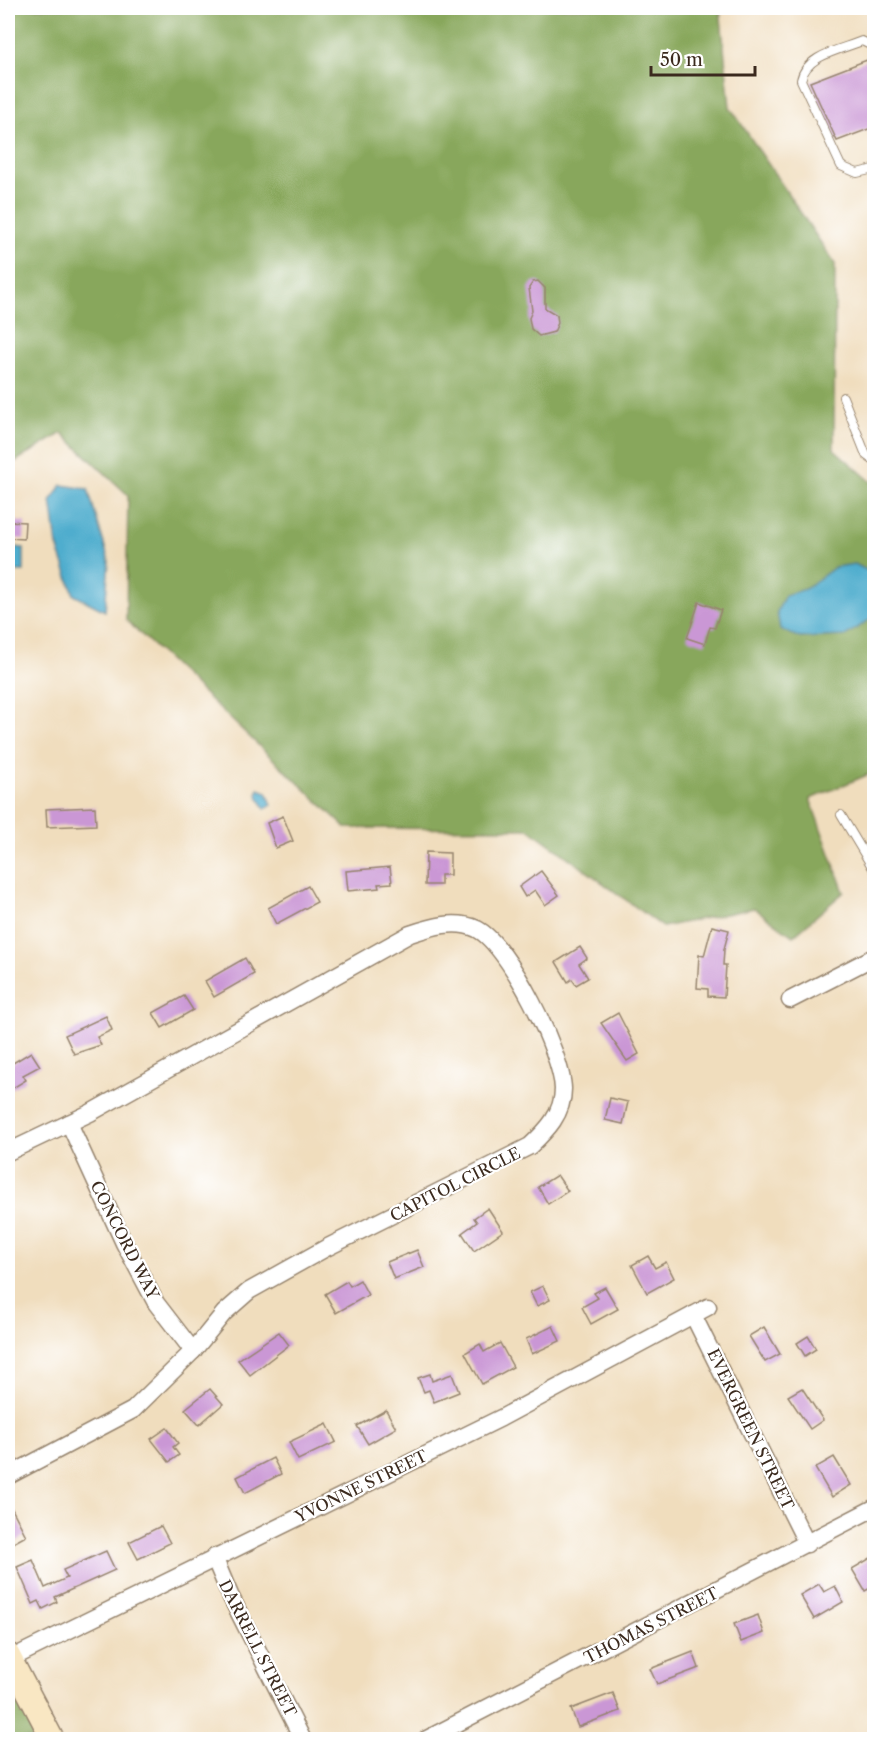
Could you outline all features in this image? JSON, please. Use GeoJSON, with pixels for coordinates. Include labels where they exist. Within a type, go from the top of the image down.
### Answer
{"type":"FeatureCollection","features":[{"type":"Feature","properties":{"kind":"street","name":"CAPITOL CIRCLE"},"geometry":{"type":"LineString","coordinates":[[8,1152],[69,1123],[380,950],[420,931],[442,924],[476,929],[502,951],[517,974],[546,1034],[558,1066],[563,1089],[554,1123],[530,1146],[326,1248],[249,1292],[224,1313],[193,1351],[133,1410],[8,1476]]}},
{"type":"Feature","properties":{"kind":"street"},"geometry":{"type":"LineString","coordinates":[[790,1000],[874,957]]}},
{"type":"Feature","properties":{"kind":"street","name":"CONCORD WAY"},"geometry":{"type":"LineString","coordinates":[[69,1123],[124,1243],[156,1303],[193,1351]]}},
{"type":"Feature","properties":{"kind":"street","name":"YVONNE STREET"},"geometry":{"type":"LineString","coordinates":[[9,1656],[501,1418],[708,1307]]}},
{"type":"Feature","properties":{"kind":"street","name":"EVERGREEN STREET"},"geometry":{"type":"LineString","coordinates":[[693,1315],[807,1544]]}},
{"type":"Feature","properties":{"kind":"street","name":"THOMAS STREET"},"geometry":{"type":"LineString","coordinates":[[425,1740],[874,1508]]}},
{"type":"Feature","properties":{"kind":"street","name":"DARRELL STREET"},"geometry":{"type":"LineString","coordinates":[[214,1557],[303,1740]]}},
{"type":"Feature","properties":{"kind":"street"},"geometry":{"type":"LineString","coordinates":[[9,1656],[53,1740]]}},
{"type":"Feature","properties":{"kind":"lane"},"geometry":{"type":"LineString","coordinates":[[874,47],[861,41],[812,61],[803,71],[801,80],[841,166],[857,173],[874,169]]}},
{"type":"Feature","properties":{"kind":"lane"},"geometry":{"type":"LineString","coordinates":[[843,397],[866,455],[874,461]]}},
{"type":"Feature","properties":{"kind":"lane"},"geometry":{"type":"LineString","coordinates":[[841,815],[874,870]]}},
{"type":"Feature","properties":{"kind":"green space"},"geometry":{"type":"Polygon","coordinates":[[[8,8],[720,8],[730,107],[835,264],[834,449],[874,484],[874,777],[872,773],[810,799],[844,892],[793,936],[754,908],[663,927],[529,829],[346,828],[126,620],[128,495],[62,433],[8,466],[8,8]]]}},
{"type":"Feature","properties":{"kind":"green space"},"geometry":{"type":"Polygon","coordinates":[[[8,1673],[41,1739],[8,1739],[8,1673]]]}},
{"type":"Feature","properties":{"kind":"water"},"geometry":{"type":"Polygon","coordinates":[[[62,485],[88,489],[109,561],[105,611],[74,595],[57,545],[51,500],[62,485]]]}},
{"type":"Feature","properties":{"kind":"water"},"geometry":{"type":"Polygon","coordinates":[[[13,547],[24,548],[24,571],[12,571],[13,547]]]}},
{"type":"Feature","properties":{"kind":"water"},"geometry":{"type":"Polygon","coordinates":[[[855,564],[874,574],[874,615],[872,618],[845,636],[800,638],[780,629],[777,612],[785,595],[805,589],[835,567],[855,564]]]}},
{"type":"Feature","properties":{"kind":"water"},"geometry":{"type":"Polygon","coordinates":[[[259,789],[267,792],[272,805],[265,809],[257,794],[259,789]]]}},
{"type":"Feature","properties":{"kind":"building"},"geometry":{"type":"Polygon","coordinates":[[[867,60],[874,79],[874,127],[837,141],[810,82],[867,60]]]}},
{"type":"Feature","properties":{"kind":"building"},"geometry":{"type":"Polygon","coordinates":[[[538,281],[545,288],[545,308],[557,315],[558,323],[554,332],[539,336],[531,329],[529,318],[532,311],[529,288],[533,282],[538,281]]]}},
{"type":"Feature","properties":{"kind":"building"},"geometry":{"type":"Polygon","coordinates":[[[8,521],[25,522],[24,539],[8,538],[8,521]]]}},
{"type":"Feature","properties":{"kind":"building"},"geometry":{"type":"Polygon","coordinates":[[[699,602],[721,610],[715,628],[710,627],[705,644],[687,638],[699,602]]]}},
{"type":"Feature","properties":{"kind":"building"},"geometry":{"type":"Polygon","coordinates":[[[95,807],[96,825],[47,827],[46,809],[95,807]]]}},
{"type":"Feature","properties":{"kind":"building"},"geometry":{"type":"Polygon","coordinates":[[[283,816],[293,841],[276,848],[267,823],[283,816]]]}},
{"type":"Feature","properties":{"kind":"building"},"geometry":{"type":"Polygon","coordinates":[[[426,852],[450,853],[450,875],[441,875],[441,885],[425,885],[426,852]]]}},
{"type":"Feature","properties":{"kind":"building"},"geometry":{"type":"Polygon","coordinates":[[[390,867],[392,883],[378,884],[379,888],[348,891],[346,871],[390,867]]]}},
{"type":"Feature","properties":{"kind":"building"},"geometry":{"type":"Polygon","coordinates":[[[541,871],[559,895],[545,905],[535,890],[525,897],[519,887],[541,871]]]}},
{"type":"Feature","properties":{"kind":"building"},"geometry":{"type":"Polygon","coordinates":[[[308,886],[317,902],[276,924],[268,908],[308,886]]]}},
{"type":"Feature","properties":{"kind":"building"},"geometry":{"type":"Polygon","coordinates":[[[712,926],[729,930],[724,949],[723,965],[726,965],[724,997],[708,996],[708,989],[697,988],[699,955],[704,956],[712,926]]]}},
{"type":"Feature","properties":{"kind":"building"},"geometry":{"type":"Polygon","coordinates":[[[580,947],[587,958],[579,964],[588,978],[576,985],[572,979],[568,982],[556,962],[580,947]]]}},
{"type":"Feature","properties":{"kind":"building"},"geometry":{"type":"Polygon","coordinates":[[[245,958],[254,974],[214,997],[205,981],[245,958]]]}},
{"type":"Feature","properties":{"kind":"building"},"geometry":{"type":"Polygon","coordinates":[[[184,996],[193,1010],[162,1028],[153,1013],[184,996]]]}},
{"type":"Feature","properties":{"kind":"building"},"geometry":{"type":"Polygon","coordinates":[[[618,1013],[639,1054],[627,1061],[601,1023],[618,1013]]]}},
{"type":"Feature","properties":{"kind":"building"},"geometry":{"type":"Polygon","coordinates":[[[106,1016],[112,1030],[97,1037],[101,1045],[74,1054],[65,1035],[106,1016]]]}},
{"type":"Feature","properties":{"kind":"building"},"geometry":{"type":"Polygon","coordinates":[[[31,1052],[40,1066],[23,1075],[26,1080],[8,1091],[8,1066],[31,1052]]]}},
{"type":"Feature","properties":{"kind":"building"},"geometry":{"type":"Polygon","coordinates":[[[610,1098],[628,1102],[623,1124],[605,1120],[610,1098]]]}},
{"type":"Feature","properties":{"kind":"building"},"geometry":{"type":"Polygon","coordinates":[[[557,1175],[568,1191],[548,1204],[538,1187],[557,1175]]]}},
{"type":"Feature","properties":{"kind":"building"},"geometry":{"type":"Polygon","coordinates":[[[488,1208],[503,1231],[474,1251],[462,1233],[477,1222],[474,1218],[488,1208]]]}},
{"type":"Feature","properties":{"kind":"building"},"geometry":{"type":"Polygon","coordinates":[[[417,1250],[424,1267],[394,1279],[387,1262],[417,1250]]]}},
{"type":"Feature","properties":{"kind":"building"},"geometry":{"type":"Polygon","coordinates":[[[648,1256],[655,1268],[666,1262],[674,1278],[647,1293],[632,1265],[648,1256]]]}},
{"type":"Feature","properties":{"kind":"building"},"geometry":{"type":"Polygon","coordinates":[[[360,1280],[368,1295],[336,1313],[325,1294],[347,1281],[350,1286],[360,1280]]]}},
{"type":"Feature","properties":{"kind":"building"},"geometry":{"type":"Polygon","coordinates":[[[543,1286],[550,1300],[537,1306],[530,1292],[543,1286]]]}},
{"type":"Feature","properties":{"kind":"building"},"geometry":{"type":"Polygon","coordinates":[[[605,1287],[618,1309],[591,1324],[582,1307],[598,1298],[594,1293],[605,1287]]]}},
{"type":"Feature","properties":{"kind":"building"},"geometry":{"type":"Polygon","coordinates":[[[553,1326],[560,1341],[532,1354],[526,1339],[553,1326]]]}},
{"type":"Feature","properties":{"kind":"building"},"geometry":{"type":"Polygon","coordinates":[[[764,1327],[780,1354],[765,1362],[749,1336],[764,1327]]]}},
{"type":"Feature","properties":{"kind":"building"},"geometry":{"type":"Polygon","coordinates":[[[279,1332],[289,1345],[250,1375],[238,1360],[279,1332]]]}},
{"type":"Feature","properties":{"kind":"building"},"geometry":{"type":"Polygon","coordinates":[[[808,1336],[816,1349],[805,1356],[797,1343],[808,1336]]]}},
{"type":"Feature","properties":{"kind":"building"},"geometry":{"type":"Polygon","coordinates":[[[500,1343],[513,1367],[482,1384],[465,1353],[480,1344],[484,1352],[500,1343]]]}},
{"type":"Feature","properties":{"kind":"building"},"geometry":{"type":"Polygon","coordinates":[[[430,1374],[432,1381],[452,1374],[459,1392],[434,1402],[429,1390],[424,1392],[418,1378],[430,1374]]]}},
{"type":"Feature","properties":{"kind":"building"},"geometry":{"type":"Polygon","coordinates":[[[802,1388],[823,1420],[810,1429],[788,1396],[802,1388]]]}},
{"type":"Feature","properties":{"kind":"building"},"geometry":{"type":"Polygon","coordinates":[[[210,1389],[223,1404],[199,1425],[185,1409],[210,1389]]]}},
{"type":"Feature","properties":{"kind":"building"},"geometry":{"type":"Polygon","coordinates":[[[386,1410],[396,1428],[368,1444],[357,1426],[386,1410]]]}},
{"type":"Feature","properties":{"kind":"building"},"geometry":{"type":"Polygon","coordinates":[[[327,1424],[336,1442],[298,1460],[289,1442],[327,1424]]]}},
{"type":"Feature","properties":{"kind":"building"},"geometry":{"type":"Polygon","coordinates":[[[167,1428],[178,1443],[173,1447],[179,1455],[169,1462],[151,1439],[167,1428]]]}},
{"type":"Feature","properties":{"kind":"building"},"geometry":{"type":"Polygon","coordinates":[[[834,1457],[851,1485],[832,1497],[815,1468],[834,1457]]]}},
{"type":"Feature","properties":{"kind":"building"},"geometry":{"type":"Polygon","coordinates":[[[273,1458],[281,1474],[245,1493],[237,1477],[273,1458]]]}},
{"type":"Feature","properties":{"kind":"building"},"geometry":{"type":"Polygon","coordinates":[[[8,1501],[26,1536],[8,1546],[8,1501]]]}},
{"type":"Feature","properties":{"kind":"building"},"geometry":{"type":"Polygon","coordinates":[[[161,1526],[170,1543],[138,1559],[129,1542],[161,1526]]]}},
{"type":"Feature","properties":{"kind":"building"},"geometry":{"type":"Polygon","coordinates":[[[106,1551],[115,1570],[55,1597],[57,1602],[43,1609],[39,1601],[33,1604],[17,1567],[33,1560],[45,1588],[67,1578],[63,1570],[106,1551]]]}},
{"type":"Feature","properties":{"kind":"building"},"geometry":{"type":"Polygon","coordinates":[[[874,1556],[874,1586],[865,1591],[852,1569],[874,1556]]]}},
{"type":"Feature","properties":{"kind":"building"},"geometry":{"type":"Polygon","coordinates":[[[819,1584],[824,1592],[835,1586],[843,1602],[814,1619],[800,1595],[819,1584]]]}},
{"type":"Feature","properties":{"kind":"building"},"geometry":{"type":"Polygon","coordinates":[[[758,1615],[764,1633],[741,1642],[734,1624],[758,1615]]]}},
{"type":"Feature","properties":{"kind":"building"},"geometry":{"type":"Polygon","coordinates":[[[693,1652],[699,1668],[657,1684],[650,1669],[693,1652]]]}},
{"type":"Feature","properties":{"kind":"building"},"geometry":{"type":"Polygon","coordinates":[[[613,1693],[620,1711],[578,1727],[571,1709],[613,1693]]]}}]}
